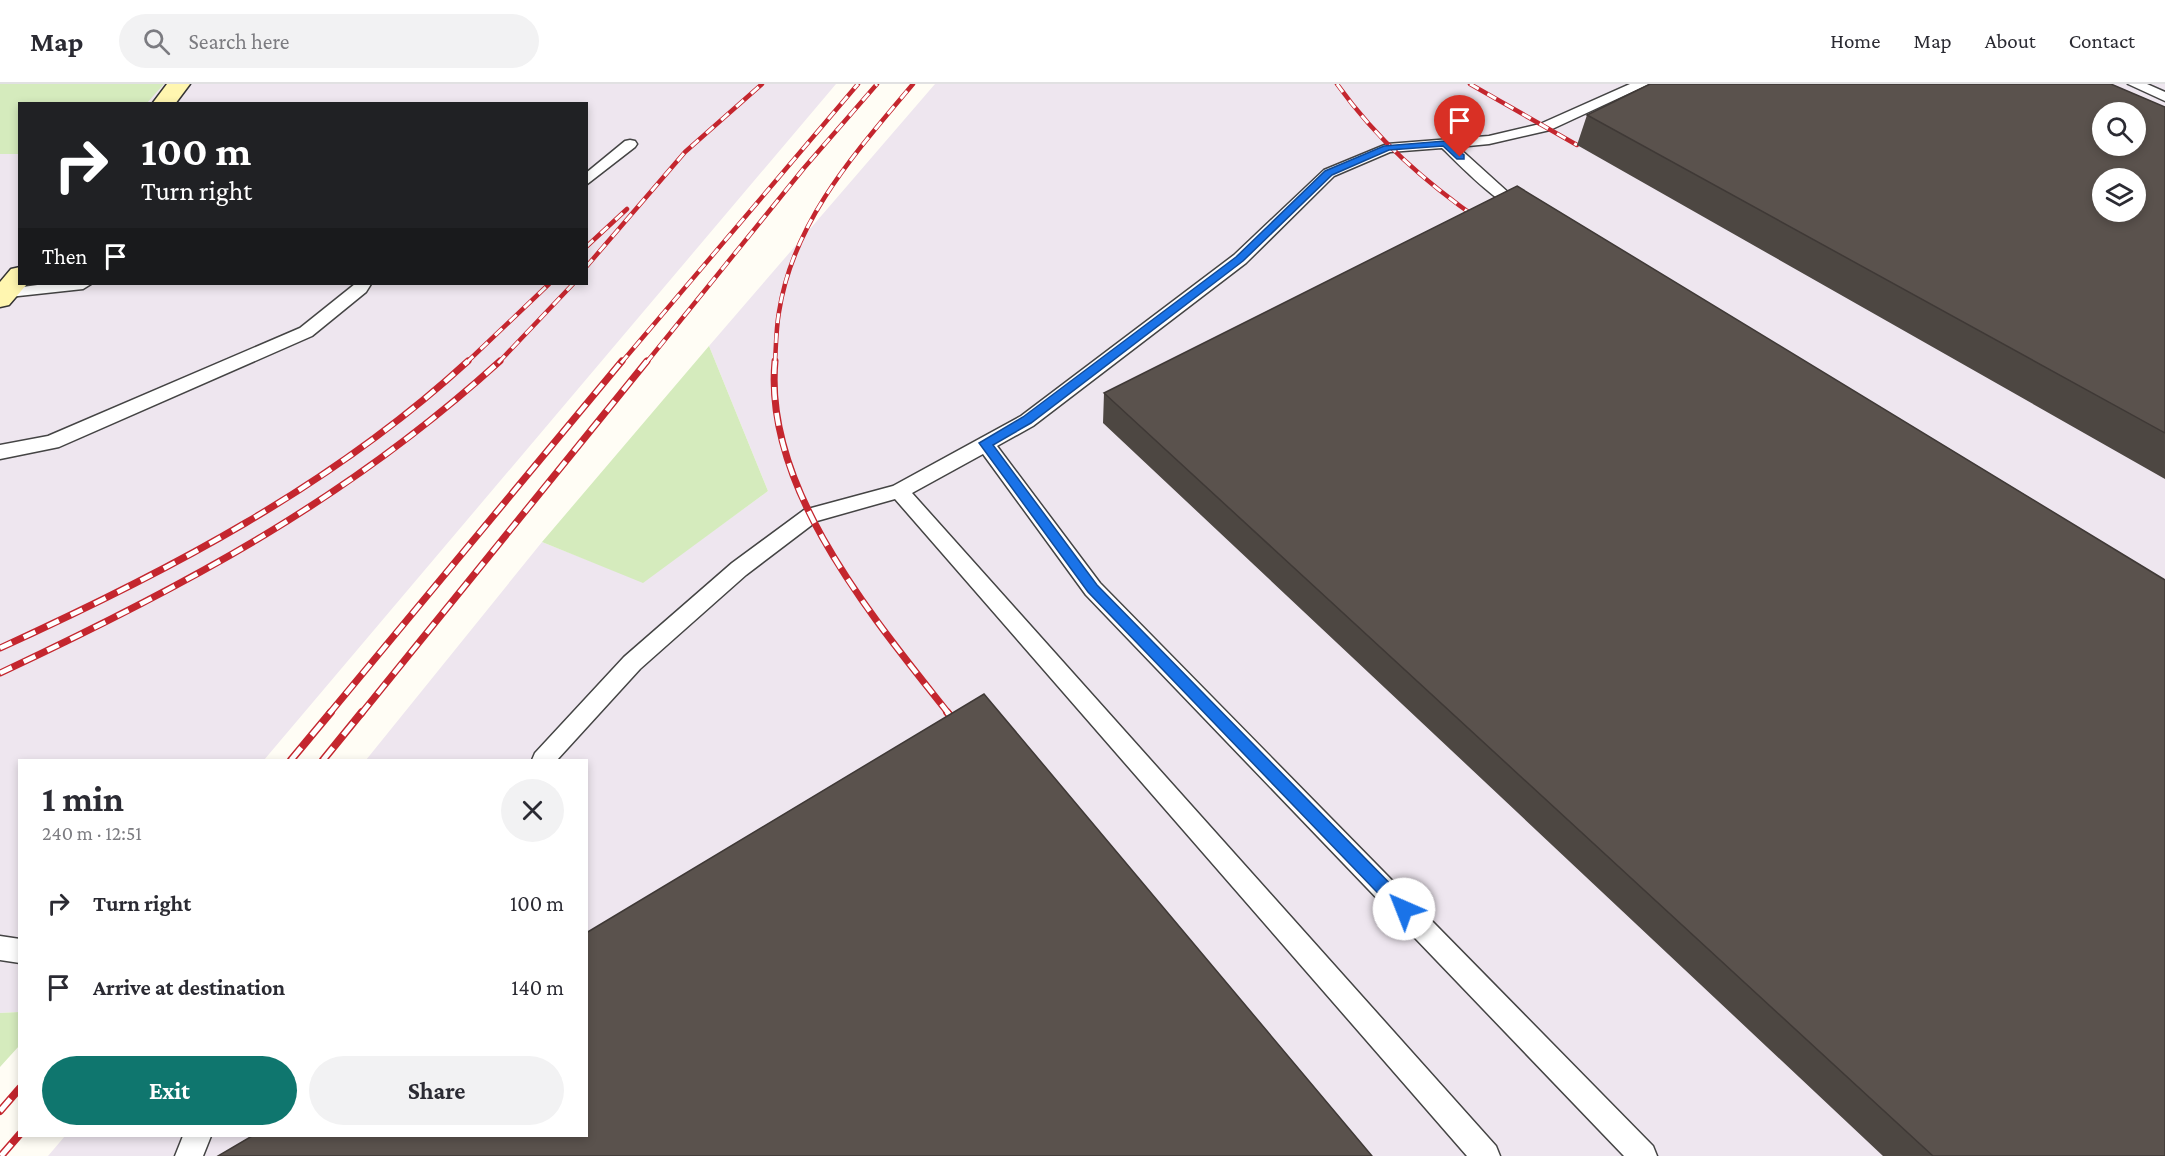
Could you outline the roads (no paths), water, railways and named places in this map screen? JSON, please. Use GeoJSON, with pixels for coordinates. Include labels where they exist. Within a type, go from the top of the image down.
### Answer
{"type":"FeatureCollection","features":[{"type":"Feature","properties":{"kind":"main road"},"geometry":{"type":"LineString","coordinates":[[165,102],[179,84]]}},
{"type":"Feature","properties":{"kind":"lane"},"geometry":{"type":"LineString","coordinates":[[544,759],[632,663],[739,569],[811,515],[899,491],[1027,420],[1240,259],[1329,173],[1387,148],[1489,140],[1545,127],[1642,84]]}},
{"type":"Feature","properties":{"kind":"lane"},"geometry":{"type":"LineString","coordinates":[[2135,84],[2165,97]]}},
{"type":"Feature","properties":{"kind":"lane"},"geometry":{"type":"LineString","coordinates":[[1445,143],[1505,197],[1542,219]]}},
{"type":"Feature","properties":{"kind":"lane"},"geometry":{"type":"LineString","coordinates":[[588,179],[630,144]]}},
{"type":"Feature","properties":{"kind":"lane"},"geometry":{"type":"LineString","coordinates":[[8,289],[68,285]]}},
{"type":"Feature","properties":{"kind":"lane"},"geometry":{"type":"LineString","coordinates":[[0,452],[52,442],[306,332],[362,285]]}},
{"type":"Feature","properties":{"kind":"lane"},"geometry":{"type":"LineString","coordinates":[[985,443],[1093,588],[1643,1156]]}},
{"type":"Feature","properties":{"kind":"lane"},"geometry":{"type":"LineString","coordinates":[[899,491],[1486,1156]]}},
{"type":"Feature","properties":{"kind":"lane"},"geometry":{"type":"LineString","coordinates":[[0,948],[18,951]]}},
{"type":"Feature","properties":{"kind":"lane"},"geometry":{"type":"LineString","coordinates":[[189,1156],[197,1137]]}},
{"type":"Feature","properties":{"kind":"railway"},"geometry":{"type":"LineString","coordinates":[[588,265],[685,152],[762,84]]}},
{"type":"Feature","properties":{"kind":"railway"},"geometry":{"type":"LineString","coordinates":[[621,363],[858,84]]}},
{"type":"Feature","properties":{"kind":"railway"},"geometry":{"type":"LineString","coordinates":[[646,363],[804,168],[877,84]]}},
{"type":"Feature","properties":{"kind":"railway"},"geometry":{"type":"LineString","coordinates":[[775,362],[778,318],[786,279],[798,248],[830,189],[849,162],[913,84]]}},
{"type":"Feature","properties":{"kind":"railway"},"geometry":{"type":"LineString","coordinates":[[1337,84],[1385,142],[1440,191],[1481,221]]}},
{"type":"Feature","properties":{"kind":"railway"},"geometry":{"type":"LineString","coordinates":[[1470,84],[1577,145]]}},
{"type":"Feature","properties":{"kind":"railway"},"geometry":{"type":"LineString","coordinates":[[588,245],[627,209]]}},
{"type":"Feature","properties":{"kind":"railway"},"geometry":{"type":"LineString","coordinates":[[466,363],[548,285]]}},
{"type":"Feature","properties":{"kind":"railway"},"geometry":{"type":"LineString","coordinates":[[499,361],[572,285]]}},
{"type":"Feature","properties":{"kind":"railway"},"geometry":{"type":"LineString","coordinates":[[0,648],[124,589],[246,523],[361,448],[416,406],[468,361]]}},
{"type":"Feature","properties":{"kind":"railway"},"geometry":{"type":"LineString","coordinates":[[0,673],[199,573],[323,498],[442,411],[499,361]]}},
{"type":"Feature","properties":{"kind":"railway"},"geometry":{"type":"LineString","coordinates":[[329,714],[622,361]]}},
{"type":"Feature","properties":{"kind":"railway"},"geometry":{"type":"LineString","coordinates":[[361,714],[647,361]]}},
{"type":"Feature","properties":{"kind":"railway"},"geometry":{"type":"LineString","coordinates":[[775,362],[776,409],[787,457],[805,504],[858,595],[949,714]]}},
{"type":"Feature","properties":{"kind":"railway"},"geometry":{"type":"LineString","coordinates":[[292,759],[331,712]]}},
{"type":"Feature","properties":{"kind":"railway"},"geometry":{"type":"LineString","coordinates":[[324,759],[362,712]]}},
{"type":"Feature","properties":{"kind":"railway"},"geometry":{"type":"LineString","coordinates":[[947,712],[959,727]]}},
{"type":"Feature","properties":{"kind":"railway"},"geometry":{"type":"LineString","coordinates":[[0,1111],[18,1090]]}},
{"type":"Feature","properties":{"kind":"railway"},"geometry":{"type":"LineString","coordinates":[[1,1156],[18,1136]]}}]}
